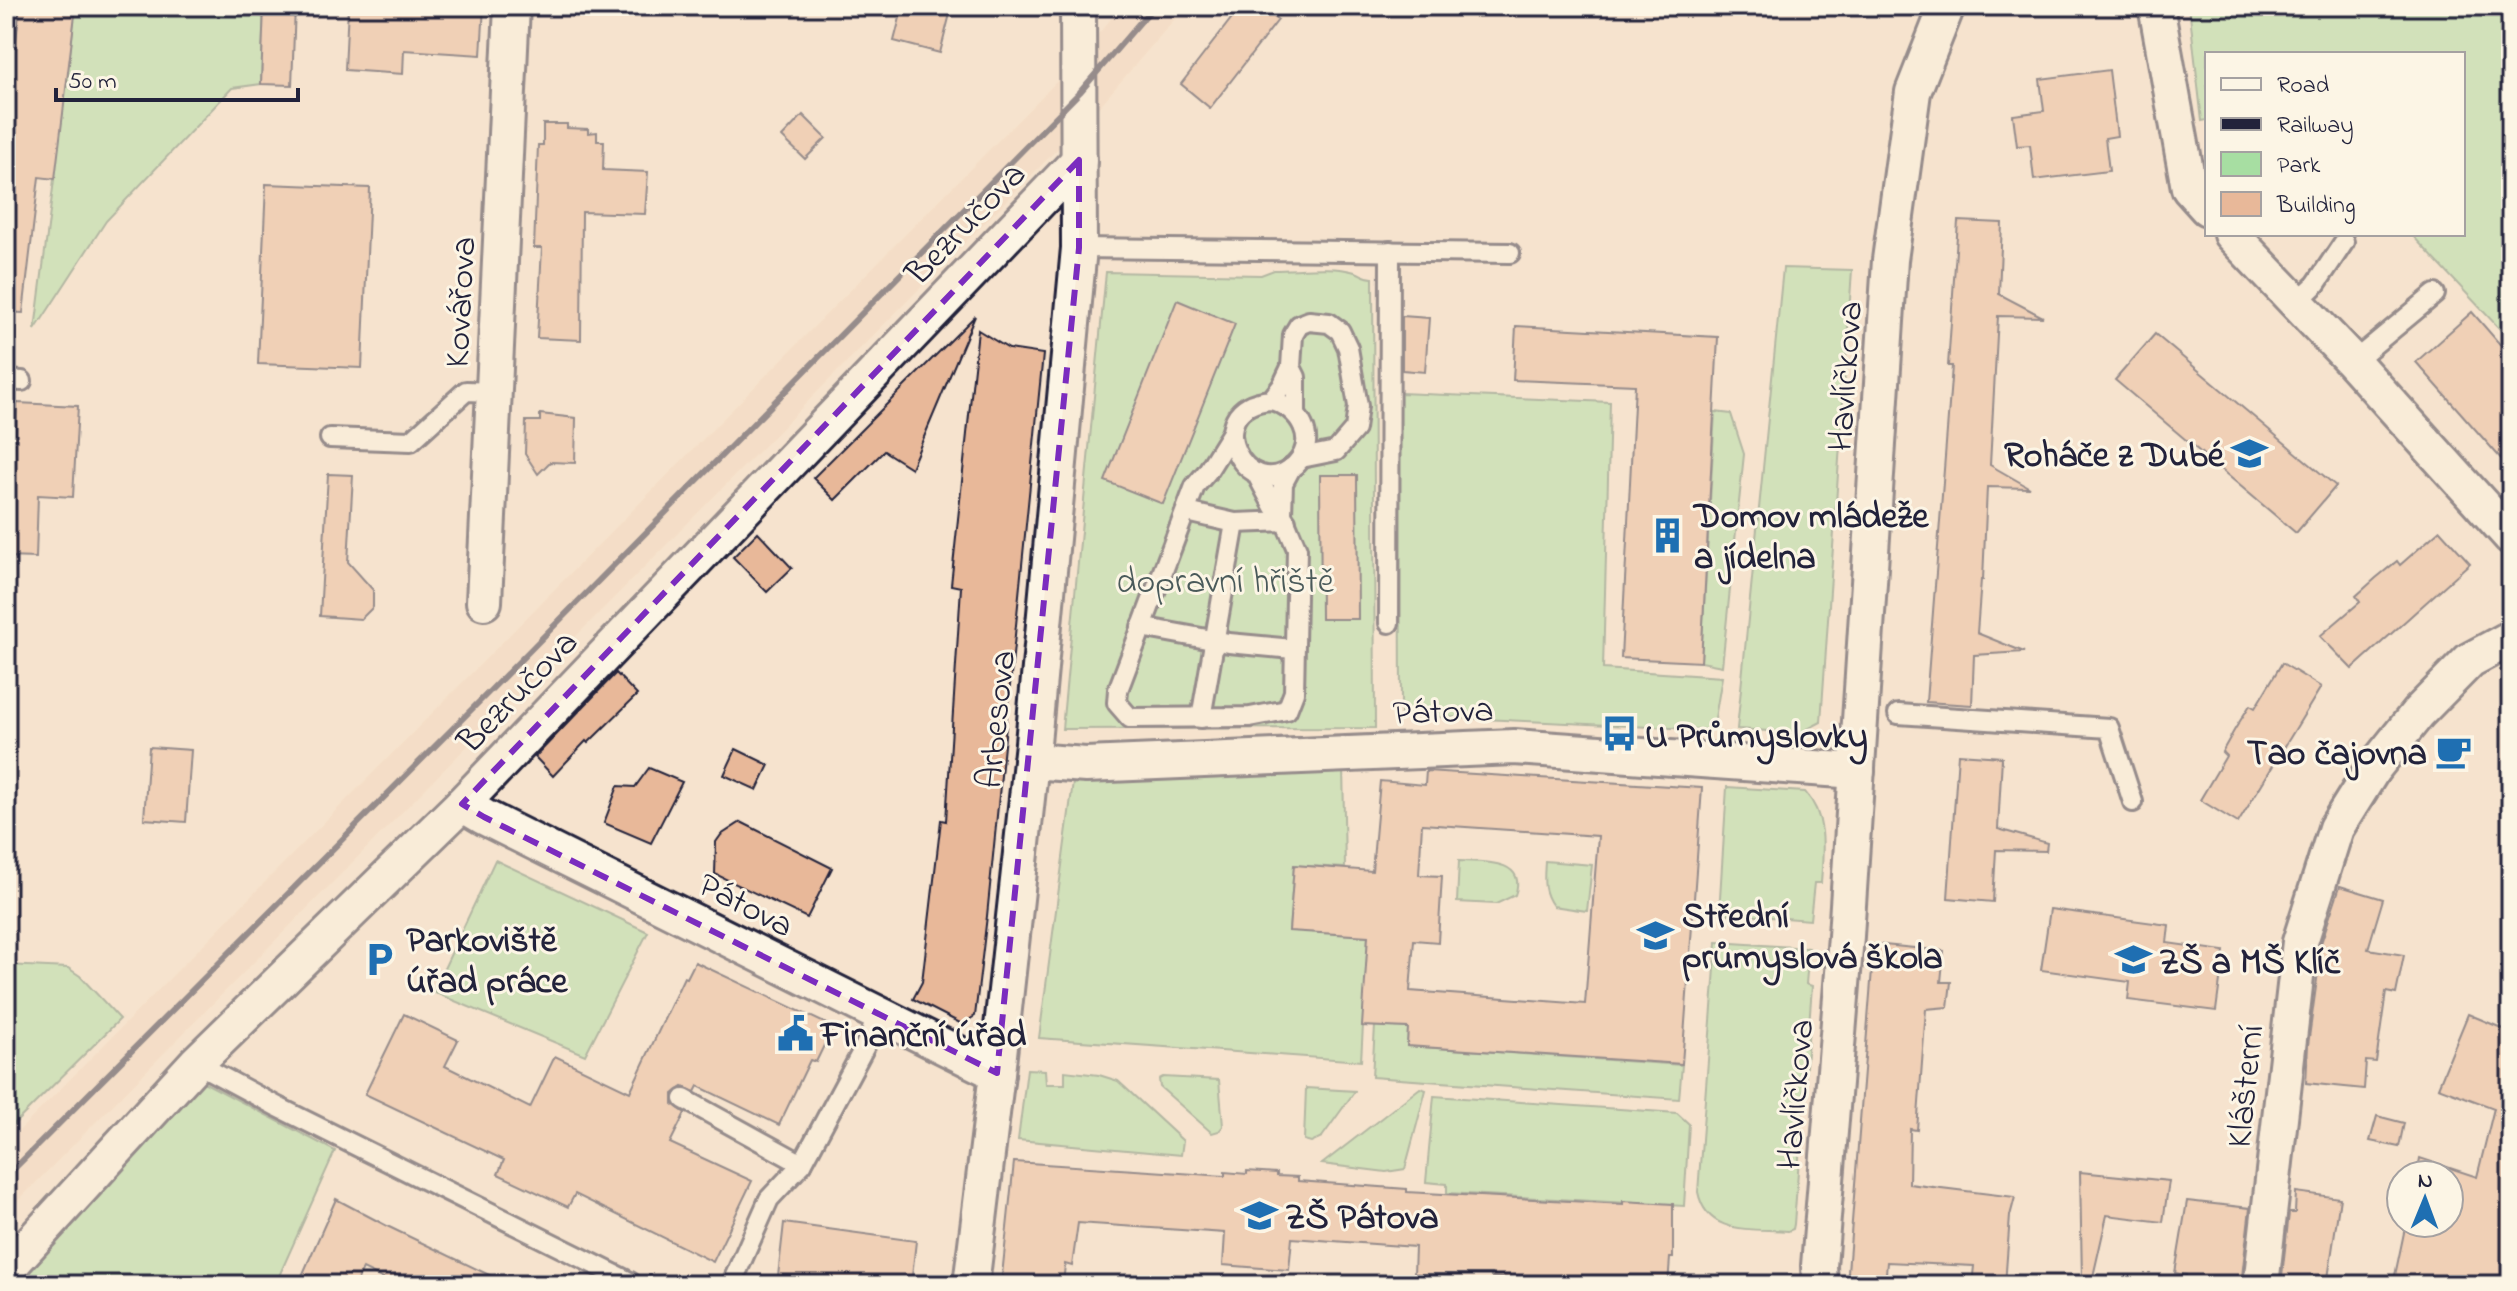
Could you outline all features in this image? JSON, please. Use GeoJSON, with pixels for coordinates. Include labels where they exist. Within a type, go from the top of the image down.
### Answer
{"type":"FeatureCollection","features":[{"type":"Feature","properties":{"kind":"street","name":"Kovářova"},"geometry":{"type":"LineString","coordinates":[[484,602],[512,6]]}},
{"type":"Feature","properties":{"kind":"street","name":"Arbesova"},"geometry":{"type":"LineString","coordinates":[[971,1285],[1031,761],[1079,248],[1078,6]]}},
{"type":"Feature","properties":{"kind":"street","name":"Havlíčkova"},"geometry":{"type":"LineString","coordinates":[[1820,1285],[1890,260],[1913,92],[1947,6]]}},
{"type":"Feature","properties":{"kind":"street"},"geometry":{"type":"LineString","coordinates":[[2156,6],[2201,190]]}},
{"type":"Feature","properties":{"kind":"street","name":"Bezručova"},"geometry":{"type":"LineString","coordinates":[[6,1270],[196,1063],[462,804],[1079,160]]}},
{"type":"Feature","properties":{"kind":"street"},"geometry":{"type":"LineString","coordinates":[[2233,236],[2353,362],[2511,537]]}},
{"type":"Feature","properties":{"kind":"street","name":"Klášterní"},"geometry":{"type":"LineString","coordinates":[[2261,1285],[2300,942],[2336,828],[2373,769],[2418,713],[2470,660],[2511,638]]}},
{"type":"Feature","properties":{"kind":"street","name":"Pátova"},"geometry":{"type":"LineString","coordinates":[[1031,761],[1086,765],[1514,747],[1857,771]]}},
{"type":"Feature","properties":{"kind":"street","name":"Pátova"},"geometry":{"type":"LineString","coordinates":[[462,804],[997,1073]]}},
{"type":"Feature","properties":{"kind":"lane"},"geometry":{"type":"LineString","coordinates":[[2295,304],[2316,284],[2344,242]]}},
{"type":"Feature","properties":{"kind":"lane"},"geometry":{"type":"LineString","coordinates":[[1079,248],[1510,253]]}},
{"type":"Feature","properties":{"kind":"lane"},"geometry":{"type":"LineString","coordinates":[[1389,623],[1390,251]]}},
{"type":"Feature","properties":{"kind":"lane"},"geometry":{"type":"LineString","coordinates":[[2353,362],[2435,294]]}},
{"type":"Feature","properties":{"kind":"lane"},"geometry":{"type":"LineString","coordinates":[[1207,472],[1249,468],[1276,474],[1296,463],[1336,451],[1355,429],[1358,406],[1348,348],[1340,331],[1319,320],[1299,325],[1293,335],[1291,367],[1271,400]]}},
{"type":"Feature","properties":{"kind":"lane"},"geometry":{"type":"LineString","coordinates":[[1291,367],[1296,377],[1300,422],[1305,449],[1283,483],[1284,517],[1297,549],[1294,692],[1287,710],[1259,716],[1130,718],[1117,703],[1118,690],[1195,486],[1232,432],[1241,411],[1259,400],[1281,402],[1300,422],[1323,440],[1347,439]]}},
{"type":"Feature","properties":{"kind":"lane"},"geometry":{"type":"LineString","coordinates":[[330,438],[411,441],[466,391],[494,392]]}},
{"type":"Feature","properties":{"kind":"lane"},"geometry":{"type":"LineString","coordinates":[[1232,432],[1236,454],[1284,517]]}},
{"type":"Feature","properties":{"kind":"lane"},"geometry":{"type":"LineString","coordinates":[[1187,512],[1235,523],[1284,517]]}},
{"type":"Feature","properties":{"kind":"lane"},"geometry":{"type":"LineString","coordinates":[[1201,718],[1235,523]]}},
{"type":"Feature","properties":{"kind":"lane"},"geometry":{"type":"LineString","coordinates":[[1141,627],[1213,640],[1293,649]]}},
{"type":"Feature","properties":{"kind":"lane"},"geometry":{"type":"LineString","coordinates":[[1898,714],[2109,728],[2133,802]]}},
{"type":"Feature","properties":{"kind":"lane"},"geometry":{"type":"LineString","coordinates":[[731,1285],[769,1199],[802,1164],[879,1014]]}},
{"type":"Feature","properties":{"kind":"lane"},"geometry":{"type":"LineString","coordinates":[[196,1063],[630,1282]]}},
{"type":"Feature","properties":{"kind":"lane"},"geometry":{"type":"LineString","coordinates":[[684,1099],[802,1164]]}},
{"type":"Feature","properties":{"kind":"highlighted area"},"geometry":{"type":"Polygon","coordinates":[[[1079,160],[1079,248],[997,1073],[462,804],[1079,160]]]}},
{"type":"Feature","properties":{"kind":"shaded area"},"geometry":{"type":"Polygon","coordinates":[[[1122,6],[1186,6],[1098,108],[6,1213],[6,1144],[1062,76],[1122,6]]]}},
{"type":"Feature","properties":{"kind":"green space"},"geometry":{"type":"Polygon","coordinates":[[[76,6],[264,6],[261,84],[232,88],[106,221],[35,330],[76,6]]]}},
{"type":"Feature","properties":{"kind":"green space"},"geometry":{"type":"Polygon","coordinates":[[[2189,6],[2511,6],[2511,341],[2413,236],[2465,236],[2465,52],[2205,52],[2205,120],[2202,121],[2189,6]]]}},
{"type":"Feature","properties":{"kind":"green space"},"geometry":{"type":"Polygon","coordinates":[[[1783,268],[1852,270],[1821,722],[1800,733],[1737,729],[1783,268]]]}},
{"type":"Feature","properties":{"kind":"green space","name":"dopravní hřiště"},"geometry":{"type":"Polygon","coordinates":[[[1335,269],[1373,278],[1375,728],[1062,729],[1106,272],[1261,275],[1274,270],[1335,269]]]}},
{"type":"Feature","properties":{"kind":"green space"},"geometry":{"type":"Polygon","coordinates":[[[1400,393],[1610,402],[1603,669],[1722,677],[1713,730],[1401,715],[1400,393]]]}},
{"type":"Feature","properties":{"kind":"green space"},"geometry":{"type":"Polygon","coordinates":[[[1715,412],[1731,414],[1744,454],[1722,666],[1701,662],[1715,412]]]}},
{"type":"Feature","properties":{"kind":"green space"},"geometry":{"type":"Polygon","coordinates":[[[1343,766],[1345,868],[1294,865],[1289,930],[1368,936],[1361,1061],[1039,1038],[1074,775],[1343,766]]]}},
{"type":"Feature","properties":{"kind":"green space"},"geometry":{"type":"Polygon","coordinates":[[[1727,787],[1805,792],[1812,802],[1821,824],[1823,847],[1821,883],[1814,883],[1810,920],[1719,913],[1727,787]]]}},
{"type":"Feature","properties":{"kind":"green space"},"geometry":{"type":"Polygon","coordinates":[[[495,860],[648,932],[585,1055],[433,992],[495,860]]]}},
{"type":"Feature","properties":{"kind":"green space"},"geometry":{"type":"Polygon","coordinates":[[[1459,861],[1490,863],[1509,869],[1517,883],[1515,895],[1496,904],[1457,902],[1459,861]]]}},
{"type":"Feature","properties":{"kind":"green space"},"geometry":{"type":"Polygon","coordinates":[[[1545,861],[1592,865],[1587,911],[1553,906],[1545,890],[1545,861]]]}},
{"type":"Feature","properties":{"kind":"green space"},"geometry":{"type":"Polygon","coordinates":[[[1717,942],[1809,948],[1806,984],[1812,986],[1794,1224],[1793,1229],[1788,1231],[1746,1229],[1721,1223],[1703,1206],[1698,1192],[1717,942]]]}},
{"type":"Feature","properties":{"kind":"green space"},"geometry":{"type":"Polygon","coordinates":[[[6,965],[68,968],[80,976],[120,1019],[6,1132],[6,965]]]}},
{"type":"Feature","properties":{"kind":"green space"},"geometry":{"type":"Polygon","coordinates":[[[1375,1026],[1408,1028],[1407,1046],[1682,1065],[1679,1099],[1372,1077],[1375,1026]]]}},
{"type":"Feature","properties":{"kind":"green space"},"geometry":{"type":"Polygon","coordinates":[[[1027,1069],[1045,1070],[1046,1084],[1065,1084],[1065,1071],[1118,1081],[1183,1141],[1181,1155],[1018,1140],[1027,1069]]]}},
{"type":"Feature","properties":{"kind":"green space"},"geometry":{"type":"Polygon","coordinates":[[[194,1077],[335,1151],[275,1285],[16,1285],[194,1077]]]}},
{"type":"Feature","properties":{"kind":"green space"},"geometry":{"type":"Polygon","coordinates":[[[1159,1079],[1219,1080],[1223,1126],[1219,1131],[1212,1133],[1160,1087],[1159,1079]]]}},
{"type":"Feature","properties":{"kind":"green space"},"geometry":{"type":"Polygon","coordinates":[[[1306,1088],[1355,1091],[1322,1137],[1311,1142],[1304,1140],[1306,1088]]]}},
{"type":"Feature","properties":{"kind":"green space"},"geometry":{"type":"Polygon","coordinates":[[[1420,1088],[1426,1090],[1405,1169],[1386,1172],[1322,1164],[1420,1088]]]}},
{"type":"Feature","properties":{"kind":"green space"},"geometry":{"type":"Polygon","coordinates":[[[1434,1096],[1677,1113],[1689,1124],[1684,1206],[1447,1193],[1447,1184],[1426,1182],[1434,1096]]]}},
{"type":"Feature","properties":{"kind":"building"},"geometry":{"type":"Polygon","coordinates":[[[20,6],[76,6],[55,179],[39,177],[23,313],[6,312],[6,128],[20,6]]]}},
{"type":"Feature","properties":{"kind":"building"},"geometry":{"type":"Polygon","coordinates":[[[264,6],[295,6],[292,85],[261,84],[264,6]]]}},
{"type":"Feature","properties":{"kind":"building"},"geometry":{"type":"Polygon","coordinates":[[[348,6],[484,6],[481,55],[404,50],[403,74],[345,70],[348,6]]]}},
{"type":"Feature","properties":{"kind":"building"},"geometry":{"type":"Polygon","coordinates":[[[903,6],[952,6],[940,53],[894,41],[903,6]]]}},
{"type":"Feature","properties":{"kind":"building"},"geometry":{"type":"Polygon","coordinates":[[[1241,6],[1260,6],[1278,20],[1210,108],[1181,84],[1241,6]]]}},
{"type":"Feature","properties":{"kind":"building"},"geometry":{"type":"Polygon","coordinates":[[[2109,70],[2117,136],[2105,138],[2109,171],[2034,180],[2030,145],[2017,146],[2013,115],[2044,111],[2040,79],[2109,70]]]}},
{"type":"Feature","properties":{"kind":"building"},"geometry":{"type":"Polygon","coordinates":[[[803,115],[826,138],[805,159],[782,137],[803,115]]]}},
{"type":"Feature","properties":{"kind":"building"},"geometry":{"type":"Polygon","coordinates":[[[543,124],[567,124],[567,128],[597,132],[597,141],[604,141],[603,170],[648,172],[645,214],[582,212],[581,340],[537,338],[542,248],[534,248],[538,145],[543,145],[543,124]]]}},
{"type":"Feature","properties":{"kind":"building"},"geometry":{"type":"Polygon","coordinates":[[[266,184],[370,188],[362,368],[258,364],[266,184]]]}},
{"type":"Feature","properties":{"kind":"building"},"geometry":{"type":"Polygon","coordinates":[[[1958,221],[2002,223],[1999,294],[2043,317],[1998,316],[1990,465],[2030,488],[1987,487],[1977,633],[2024,652],[1974,655],[1972,705],[1926,702],[1952,366],[1948,366],[1958,221]]]}},
{"type":"Feature","properties":{"kind":"building"},"geometry":{"type":"Polygon","coordinates":[[[1177,300],[1235,324],[1163,504],[1105,481],[1177,300]]]}},
{"type":"Feature","properties":{"kind":"building"},"geometry":{"type":"Polygon","coordinates":[[[2472,312],[2511,357],[2511,470],[2416,362],[2472,312]]]}},
{"type":"Feature","properties":{"kind":"building"},"geometry":{"type":"Polygon","coordinates":[[[975,316],[911,468],[884,451],[835,500],[813,478],[975,316]]]}},
{"type":"Feature","properties":{"kind":"building"},"geometry":{"type":"Polygon","coordinates":[[[1402,316],[1429,318],[1425,372],[1402,370],[1402,316]]]}},
{"type":"Feature","properties":{"kind":"building","name":"Domov mládeže a jídelna"},"geometry":{"type":"Polygon","coordinates":[[[1516,326],[1718,337],[1701,662],[1621,658],[1635,385],[1513,380],[1516,326]]]}},
{"type":"Feature","properties":{"kind":"building"},"geometry":{"type":"Polygon","coordinates":[[[978,330],[1009,349],[1043,354],[975,1016],[962,1024],[913,999],[922,982],[941,820],[946,821],[961,587],[951,585],[978,330]]]}},
{"type":"Feature","properties":{"kind":"building","name":"Roháče z Dubé"},"geometry":{"type":"Polygon","coordinates":[[[2155,334],[2336,486],[2296,533],[2115,380],[2155,334]]]}},
{"type":"Feature","properties":{"kind":"building"},"geometry":{"type":"Polygon","coordinates":[[[17,403],[78,406],[73,497],[38,495],[36,558],[6,557],[17,403]]]}},
{"type":"Feature","properties":{"kind":"building"},"geometry":{"type":"Polygon","coordinates":[[[540,414],[576,418],[575,463],[550,462],[538,474],[525,454],[526,421],[540,421],[540,414]]]}},
{"type":"Feature","properties":{"kind":"building"},"geometry":{"type":"Polygon","coordinates":[[[328,474],[353,475],[348,562],[373,590],[373,607],[361,619],[320,616],[328,474]]]}},
{"type":"Feature","properties":{"kind":"building"},"geometry":{"type":"Polygon","coordinates":[[[1320,475],[1357,475],[1358,619],[1321,619],[1320,475]]]}},
{"type":"Feature","properties":{"kind":"building"},"geometry":{"type":"Polygon","coordinates":[[[2440,530],[2470,563],[2352,669],[2320,636],[2360,602],[2356,596],[2376,578],[2397,561],[2400,565],[2440,530]]]}},
{"type":"Feature","properties":{"kind":"building"},"geometry":{"type":"Polygon","coordinates":[[[758,532],[792,568],[767,592],[733,557],[758,532]]]}},
{"type":"Feature","properties":{"kind":"building"},"geometry":{"type":"Polygon","coordinates":[[[2282,663],[2321,687],[2238,823],[2200,800],[2226,756],[2222,752],[2235,729],[2250,705],[2255,708],[2282,663]]]}},
{"type":"Feature","properties":{"kind":"building"},"geometry":{"type":"Polygon","coordinates":[[[616,673],[637,695],[553,776],[535,757],[616,673]]]}},
{"type":"Feature","properties":{"kind":"building"},"geometry":{"type":"Polygon","coordinates":[[[149,747],[191,750],[186,822],[144,819],[149,747]]]}},
{"type":"Feature","properties":{"kind":"building"},"geometry":{"type":"Polygon","coordinates":[[[736,749],[769,765],[757,790],[724,775],[736,749]]]}},
{"type":"Feature","properties":{"kind":"building"},"geometry":{"type":"Polygon","coordinates":[[[1958,754],[2002,757],[1998,829],[2047,843],[2046,851],[1996,850],[1993,902],[1948,898],[1958,754]]]}},
{"type":"Feature","properties":{"kind":"building"},"geometry":{"type":"Polygon","coordinates":[[[649,768],[682,782],[651,843],[604,823],[618,786],[635,787],[649,768]]]}},
{"type":"Feature","properties":{"kind":"building"},"geometry":{"type":"Polygon","coordinates":[[[1426,771],[1702,788],[1682,1064],[1407,1046],[1408,1028],[1362,1026],[1368,936],[1289,931],[1294,865],[1372,871],[1380,781],[1425,785],[1426,771]],[[1422,824],[1419,875],[1442,876],[1438,942],[1414,940],[1410,991],[1585,1004],[1598,836],[1422,824]]]}},
{"type":"Feature","properties":{"kind":"building"},"geometry":{"type":"Polygon","coordinates":[[[741,822],[832,868],[807,918],[715,874],[716,842],[741,822]]]}},
{"type":"Feature","properties":{"kind":"building"},"geometry":{"type":"Polygon","coordinates":[[[2340,886],[2383,899],[2368,949],[2404,955],[2396,994],[2386,992],[2376,1062],[2366,1061],[2364,1089],[2306,1083],[2319,949],[2340,886]]]}},
{"type":"Feature","properties":{"kind":"building","name":"ZŠ a MŠ Klíč"},"geometry":{"type":"Polygon","coordinates":[[[2050,909],[2169,925],[2167,943],[2224,951],[2216,1011],[2128,1000],[2130,982],[2041,970],[2050,909]]]}},
{"type":"Feature","properties":{"kind":"building"},"geometry":{"type":"Polygon","coordinates":[[[1874,944],[1944,951],[1941,982],[1951,982],[1948,1007],[1926,1009],[1917,1130],[1910,1129],[1909,1184],[2015,1197],[2010,1216],[2005,1285],[1972,1285],[1974,1266],[1887,1262],[1885,1285],[1847,1285],[1874,944]]]}},
{"type":"Feature","properties":{"kind":"building"},"geometry":{"type":"Polygon","coordinates":[[[695,962],[833,1027],[816,1062],[810,1060],[779,1125],[698,1086],[695,1092],[683,1087],[673,1094],[673,1104],[685,1113],[670,1143],[752,1181],[713,1262],[575,1194],[568,1207],[498,1174],[504,1160],[365,1094],[404,1014],[458,1040],[445,1066],[530,1108],[555,1056],[630,1092],[684,977],[687,978],[695,962]]]}},
{"type":"Feature","properties":{"kind":"building"},"geometry":{"type":"Polygon","coordinates":[[[2468,1014],[2511,1032],[2511,1285],[2393,1285],[2403,1239],[2465,1239],[2465,1173],[2477,1177],[2494,1108],[2438,1087],[2468,1014]]]}},
{"type":"Feature","properties":{"kind":"building"},"geometry":{"type":"Polygon","coordinates":[[[2377,1116],[2404,1123],[2399,1147],[2370,1141],[2377,1116]]]}},
{"type":"Feature","properties":{"kind":"building"},"geometry":{"type":"Polygon","coordinates":[[[1014,1162],[1225,1176],[1225,1172],[1247,1174],[1247,1171],[1298,1177],[1298,1181],[1407,1189],[1407,1192],[1673,1204],[1673,1258],[1670,1258],[1668,1285],[1623,1285],[1491,1277],[1491,1274],[1414,1274],[1415,1247],[1292,1238],[1289,1270],[1223,1265],[1225,1233],[1078,1223],[1072,1266],[1065,1264],[1063,1285],[1001,1285],[1014,1162]]]}},
{"type":"Feature","properties":{"kind":"building"},"geometry":{"type":"Polygon","coordinates":[[[2080,1172],[2169,1181],[2163,1222],[2107,1215],[2092,1281],[2082,1280],[2080,1172]]]}},
{"type":"Feature","properties":{"kind":"building"},"geometry":{"type":"Polygon","coordinates":[[[2296,1192],[2340,1198],[2327,1285],[2281,1285],[2289,1213],[2295,1213],[2296,1192]]]}},
{"type":"Feature","properties":{"kind":"building"},"geometry":{"type":"Polygon","coordinates":[[[336,1199],[510,1285],[396,1285],[363,1269],[355,1285],[298,1285],[336,1199]]]}},
{"type":"Feature","properties":{"kind":"building"},"geometry":{"type":"Polygon","coordinates":[[[2187,1201],[2250,1208],[2241,1285],[2185,1285],[2186,1275],[2175,1273],[2187,1201]]]}},
{"type":"Feature","properties":{"kind":"building"},"geometry":{"type":"Polygon","coordinates":[[[784,1223],[916,1241],[911,1285],[777,1285],[784,1223]]]}},
{"type":"Feature","properties":{"kind":"railway"},"geometry":{"type":"LineString","coordinates":[[6,1177],[1080,92],[1154,6]]}},
{"type":"Feature","properties":{"kind":"place","name":"Roháče z Dubé"},"geometry":{"type":"Point","coordinates":[2250,453]}},
{"type":"Feature","properties":{"kind":"place","name":"Domov mládeže a jídelna"},"geometry":{"type":"Point","coordinates":[1668,535]}},
{"type":"Feature","properties":{"kind":"place","name":"U Průmyslovky"},"geometry":{"type":"Point","coordinates":[1619,734]}},
{"type":"Feature","properties":{"kind":"place","name":"Tao čajovna"},"geometry":{"type":"Point","coordinates":[2453,751]}},
{"type":"Feature","properties":{"kind":"place","name":"Střední průmyslová škola"},"geometry":{"type":"Point","coordinates":[1656,935]}},
{"type":"Feature","properties":{"kind":"place","name":"Parkoviště úřad práce"},"geometry":{"type":"Point","coordinates":[380,959]}},
{"type":"Feature","properties":{"kind":"place","name":"ZŠ a MŠ Klíč"},"geometry":{"type":"Point","coordinates":[2133,960]}},
{"type":"Feature","properties":{"kind":"place","name":"Finanční úřad"},"geometry":{"type":"Point","coordinates":[795,1033]}},
{"type":"Feature","properties":{"kind":"place","name":"ZŠ Pátova"},"geometry":{"type":"Point","coordinates":[1259,1215]}}]}
